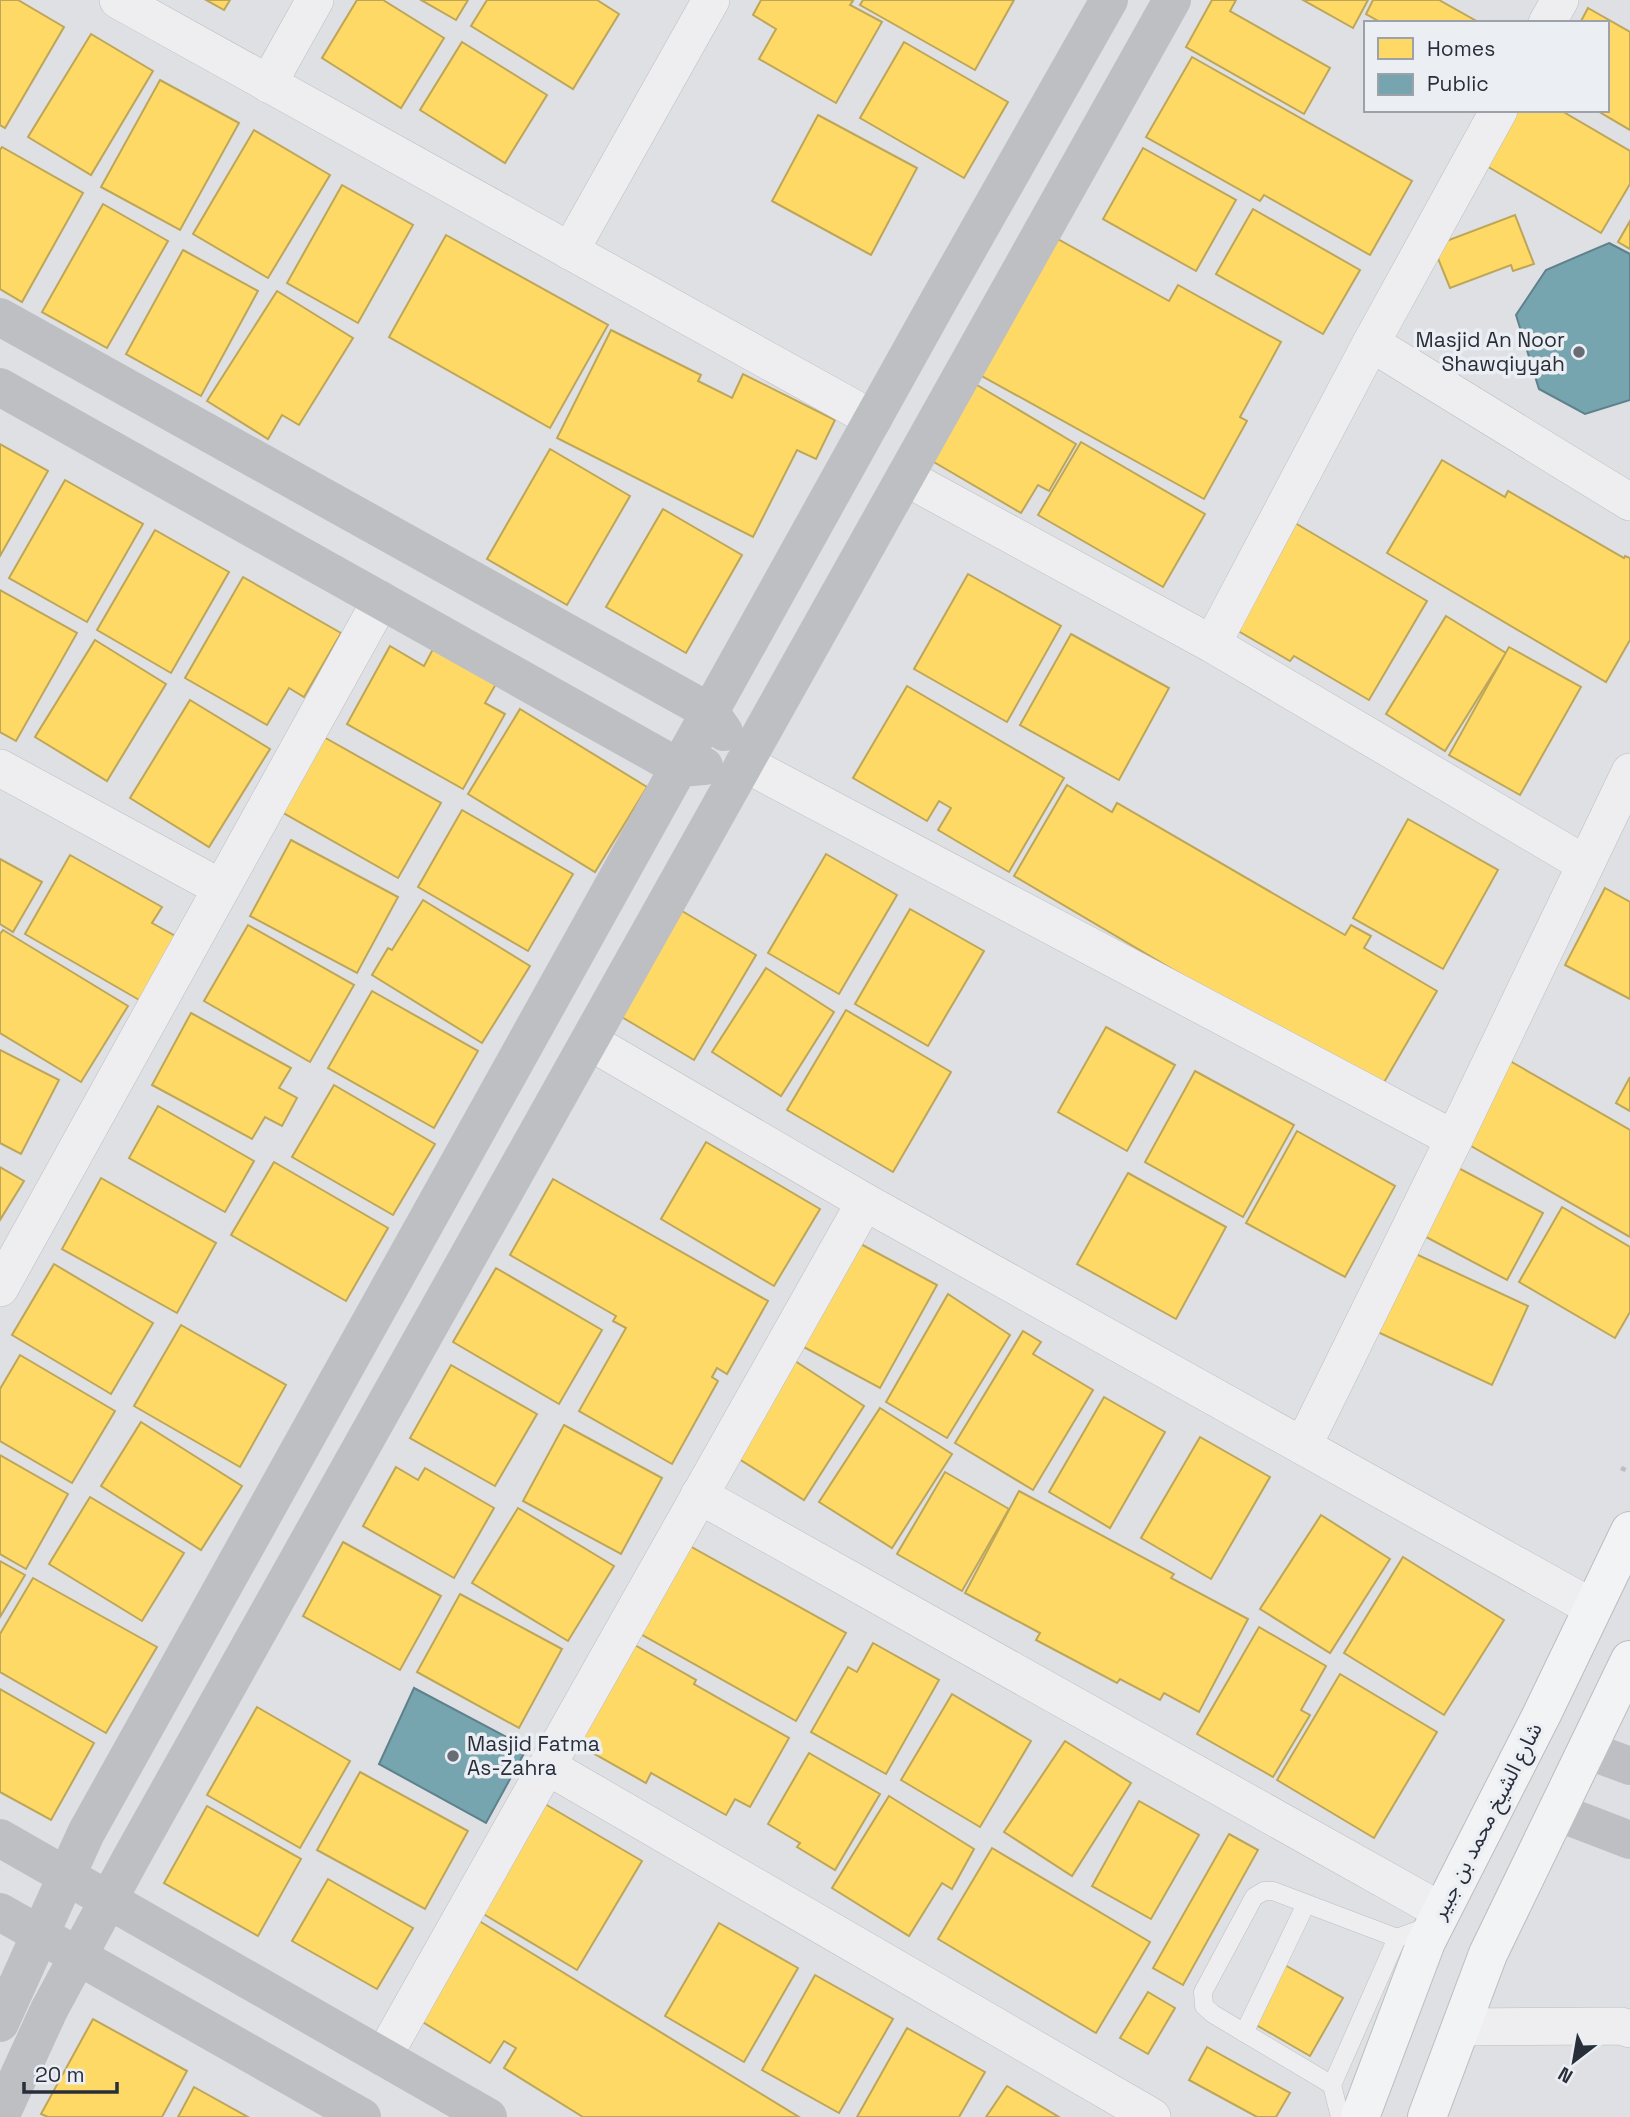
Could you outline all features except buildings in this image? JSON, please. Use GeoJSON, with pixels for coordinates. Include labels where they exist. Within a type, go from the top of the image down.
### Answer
{"type":"FeatureCollection","features":[{"type":"Feature","properties":{"kind":"main road","name":"شارع الشيخ محمد بن جبير"},"geometry":{"type":"LineString","coordinates":[[1360,2117],[1426,1942],[1542,1714],[1630,1531]]}},
{"type":"Feature","properties":{"kind":"main road"},"geometry":{"type":"LineString","coordinates":[[1427,2117],[1488,1954],[1630,1660]]}},
{"type":"Feature","properties":{"kind":"street"},"geometry":{"type":"LineString","coordinates":[[118,0],[873,419]]}},
{"type":"Feature","properties":{"kind":"street"},"geometry":{"type":"LineString","coordinates":[[268,84],[315,0]]}},
{"type":"Feature","properties":{"kind":"street"},"geometry":{"type":"LineString","coordinates":[[570,251],[711,0]]}},
{"type":"Feature","properties":{"kind":"street"},"geometry":{"type":"LineString","coordinates":[[0,2023],[86,1833],[1109,0]]}},
{"type":"Feature","properties":{"kind":"street"},"geometry":{"type":"LineString","coordinates":[[0,2117],[50,2010],[109,1900],[1172,0]]}},
{"type":"Feature","properties":{"kind":"street"},"geometry":{"type":"LineString","coordinates":[[1548,21],[1560,0]]}},
{"type":"Feature","properties":{"kind":"street"},"geometry":{"type":"LineString","coordinates":[[1212,644],[1371,343],[1498,112]]}},
{"type":"Feature","properties":{"kind":"street"},"geometry":{"type":"LineString","coordinates":[[0,317],[710,712],[744,763],[1454,1139]]}},
{"type":"Feature","properties":{"kind":"street"},"geometry":{"type":"LineString","coordinates":[[1371,343],[1630,502]]}},
{"type":"Feature","properties":{"kind":"street"},"geometry":{"type":"LineString","coordinates":[[0,387],[680,768],[744,763]]}},
{"type":"Feature","properties":{"kind":"street"},"geometry":{"type":"LineString","coordinates":[[905,477],[1212,644],[1586,864]]}},
{"type":"Feature","properties":{"kind":"street"},"geometry":{"type":"LineString","coordinates":[[0,1288],[381,600]]}},
{"type":"Feature","properties":{"kind":"street"},"geometry":{"type":"LineString","coordinates":[[0,768],[221,888]]}},
{"type":"Feature","properties":{"kind":"street"},"geometry":{"type":"LineString","coordinates":[[1303,1446],[1630,772]]}},
{"type":"Feature","properties":{"kind":"street"},"geometry":{"type":"LineString","coordinates":[[589,1041],[865,1202],[1593,1608]]}},
{"type":"Feature","properties":{"kind":"street"},"geometry":{"type":"LineString","coordinates":[[383,2057],[865,1202]]}},
{"type":"Feature","properties":{"kind":"street"},"geometry":{"type":"LineString","coordinates":[[699,1494],[1438,1917]]}},
{"type":"Feature","properties":{"kind":"street"},"geometry":{"type":"LineString","coordinates":[[1587,1750],[1630,1766]]}},
{"type":"Feature","properties":{"kind":"street"},"geometry":{"type":"LineString","coordinates":[[547,1766],[1152,2117]]}},
{"type":"Feature","properties":{"kind":"street"},"geometry":{"type":"LineString","coordinates":[[1557,1812],[1630,1840]]}},
{"type":"Feature","properties":{"kind":"street"},"geometry":{"type":"LineString","coordinates":[[0,1838],[488,2117]]}},
{"type":"Feature","properties":{"kind":"street"},"geometry":{"type":"LineString","coordinates":[[0,1912],[362,2117]]}},
{"type":"Feature","properties":{"kind":"street"},"geometry":{"type":"LineString","coordinates":[[1461,2027],[1621,2026],[1630,2029]]}},
{"type":"Feature","properties":{"kind":"lane"},"geometry":{"type":"LineString","coordinates":[[1332,2085],[1213,2014],[1203,2006],[1203,1992],[1254,1897],[1264,1891],[1273,1891],[1397,1938]]}},
{"type":"Feature","properties":{"kind":"lane"},"geometry":{"type":"LineString","coordinates":[[1244,2033],[1306,1904]]}},
{"type":"Feature","properties":{"kind":"lane"},"geometry":{"type":"LineString","coordinates":[[1340,2117],[1332,2085],[1397,1938],[1438,1917]]}},
{"type":"Feature","properties":{"kind":"path"},"geometry":{"type":"LineString","coordinates":[[1621,1468],[1630,1472]]}},
{"type":"Feature","properties":{"kind":"place","name":"Masjid An Noor Shawqiyyah"},"geometry":{"type":"Point","coordinates":[1579,352]}},
{"type":"Feature","properties":{"kind":"place","name":"Masjid Fatma As-Zahra"},"geometry":{"type":"Point","coordinates":[453,1756]}}]}
